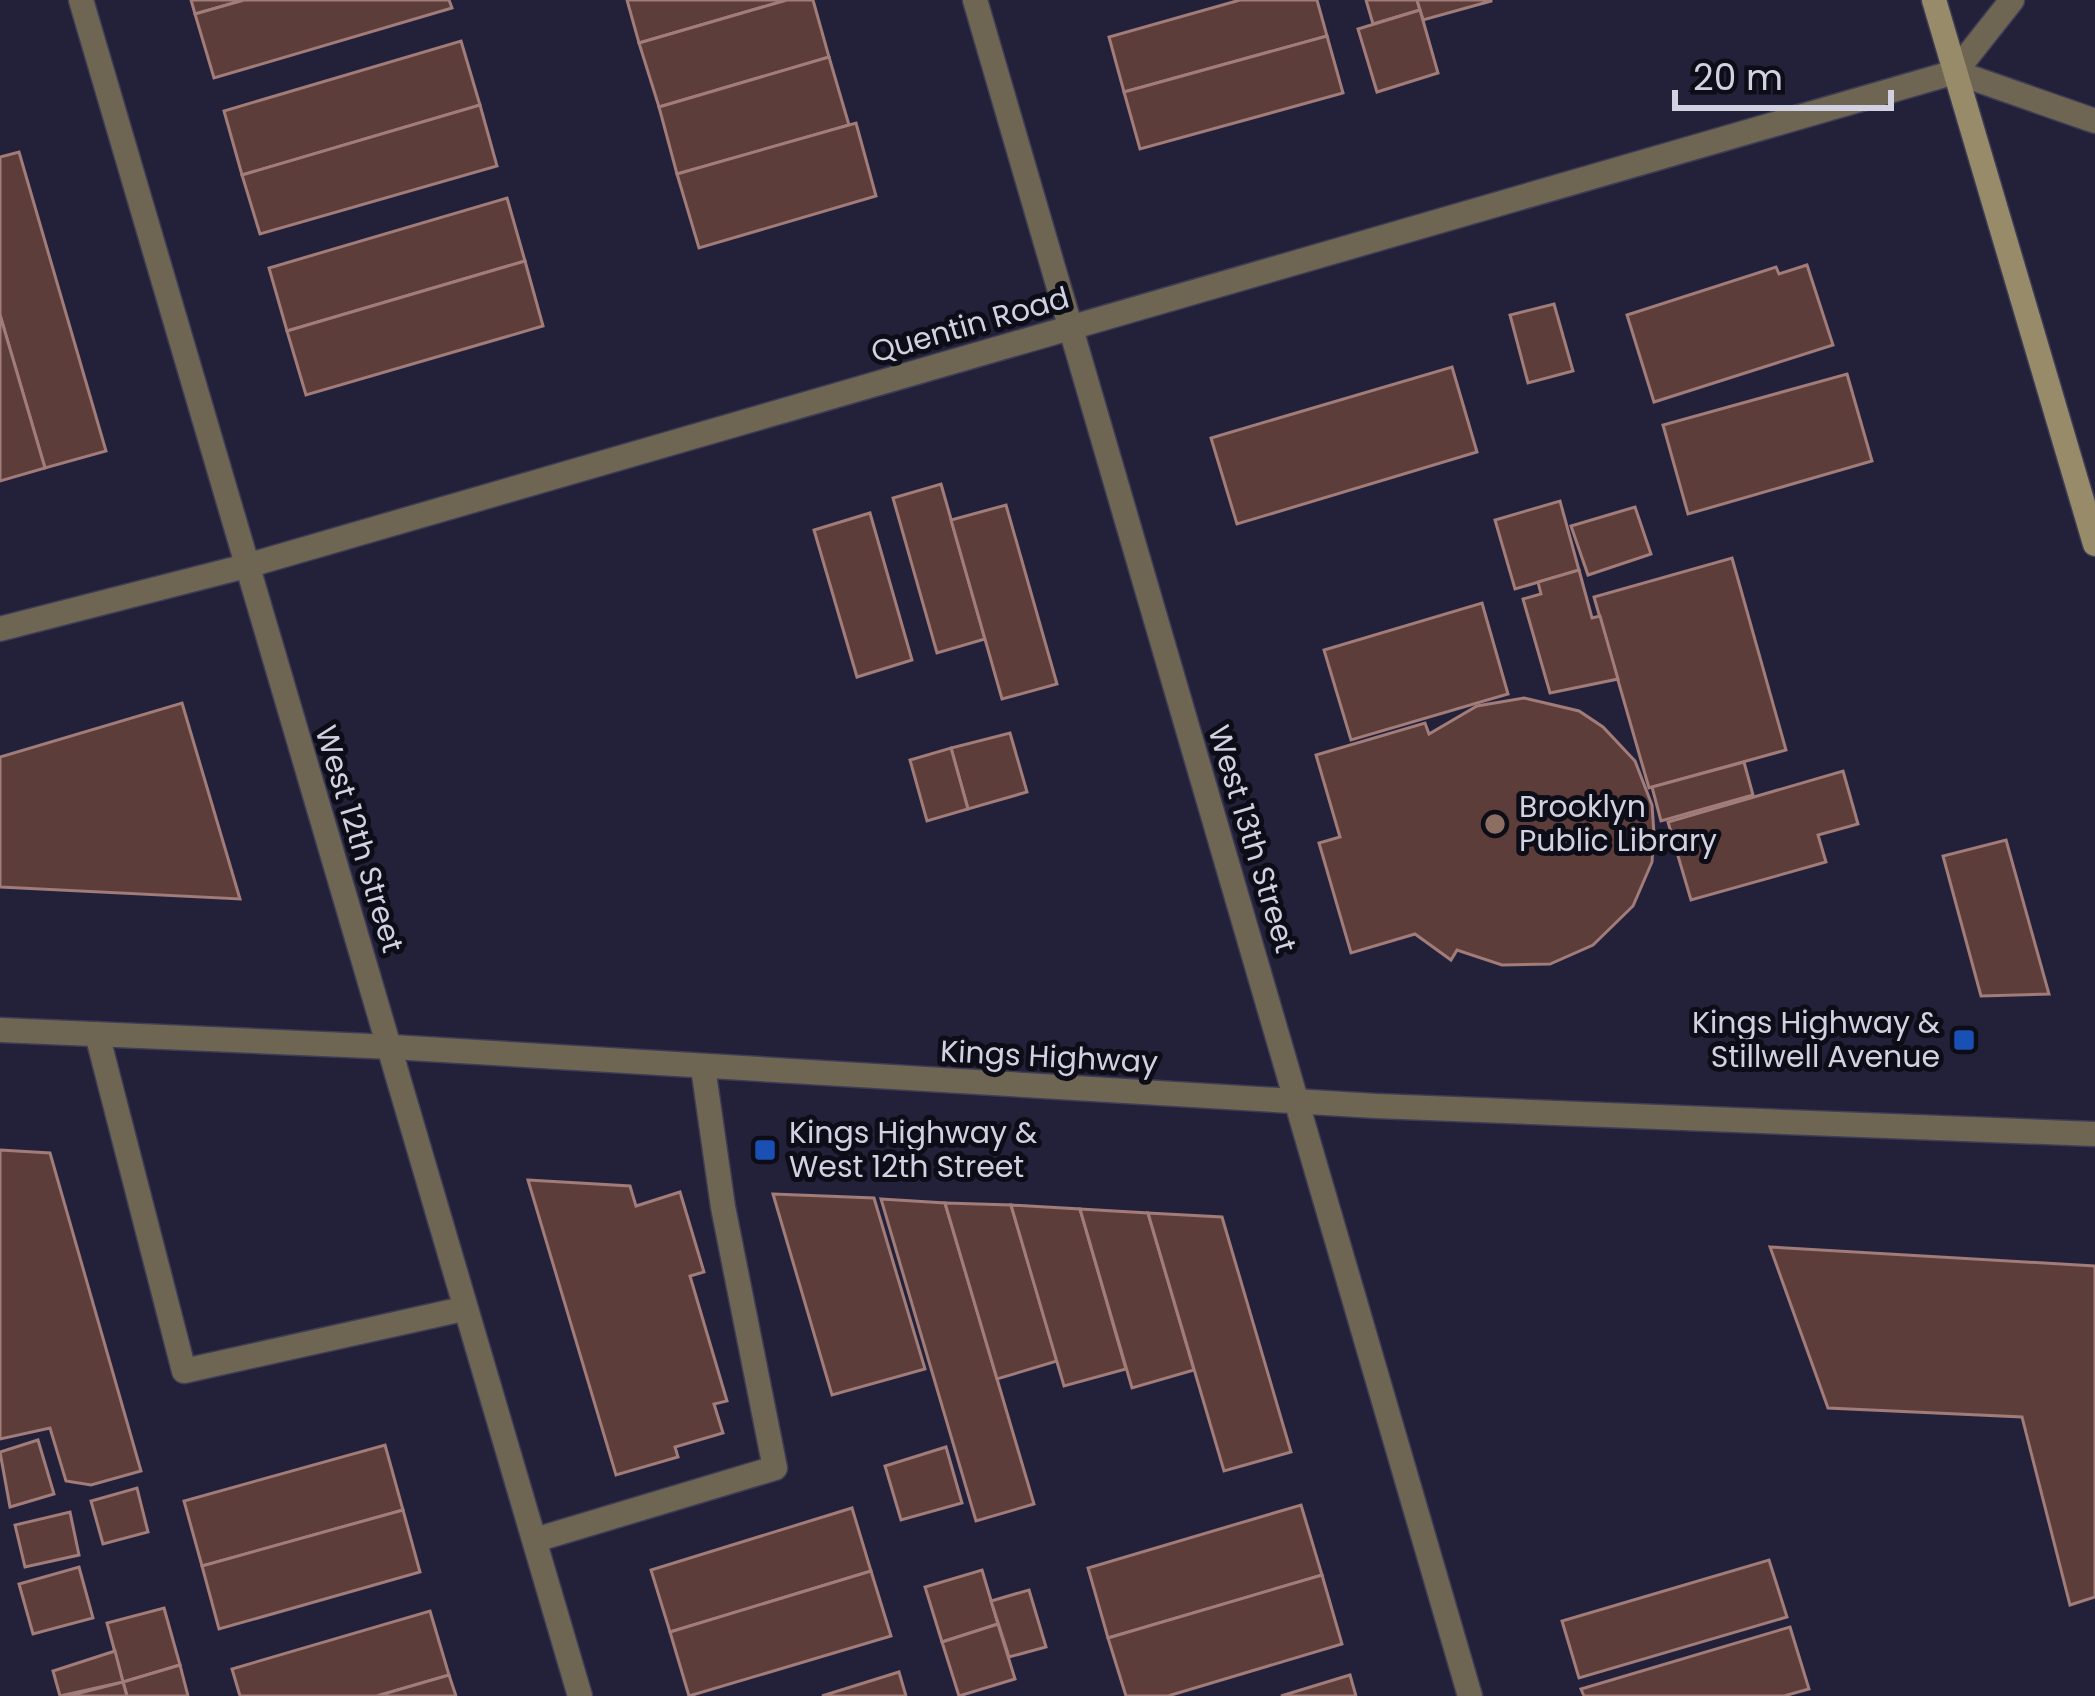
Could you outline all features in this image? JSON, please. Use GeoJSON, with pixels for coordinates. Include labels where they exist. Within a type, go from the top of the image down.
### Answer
{"type":"FeatureCollection","features":[{"type":"Feature","properties":{"kind":"main road"},"geometry":{"type":"LineString","coordinates":[[1934,0],[2095,544]]}},
{"type":"Feature","properties":{"kind":"street","name":"West 12th Street"},"geometry":{"type":"LineString","coordinates":[[81,0],[580,1696]]}},
{"type":"Feature","properties":{"kind":"street","name":"West 13th Street"},"geometry":{"type":"LineString","coordinates":[[975,0],[1470,1696]]}},
{"type":"Feature","properties":{"kind":"street"},"geometry":{"type":"LineString","coordinates":[[2012,0],[1955,72],[2095,121]]}},
{"type":"Feature","properties":{"kind":"street","name":"Quentin Road"},"geometry":{"type":"LineString","coordinates":[[0,629],[246,566],[1955,72]]}},
{"type":"Feature","properties":{"kind":"street","name":"Kings Highway"},"geometry":{"type":"LineString","coordinates":[[0,1030],[392,1047],[1299,1102],[2095,1134]]}},
{"type":"Feature","properties":{"kind":"street"},"geometry":{"type":"LineString","coordinates":[[97,1034],[184,1371],[464,1309]]}},
{"type":"Feature","properties":{"kind":"street"},"geometry":{"type":"LineString","coordinates":[[535,1540],[775,1468],[723,1207],[703,1067]]}},
{"type":"Feature","properties":{"kind":"building"},"geometry":{"type":"Polygon","coordinates":[[[191,0],[244,0],[195,14],[191,0]]]}},
{"type":"Feature","properties":{"kind":"building"},"geometry":{"type":"Polygon","coordinates":[[[244,0],[449,0],[452,8],[214,78],[195,14],[244,0]]]}},
{"type":"Feature","properties":{"kind":"building"},"geometry":{"type":"Polygon","coordinates":[[[627,0],[787,0],[639,43],[627,0]]]}},
{"type":"Feature","properties":{"kind":"building"},"geometry":{"type":"Polygon","coordinates":[[[787,0],[813,0],[829,57],[659,107],[639,43],[787,0]]]}},
{"type":"Feature","properties":{"kind":"building"},"geometry":{"type":"Polygon","coordinates":[[[1240,0],[1317,0],[1327,36],[1124,92],[1109,37],[1240,0]]]}},
{"type":"Feature","properties":{"kind":"building"},"geometry":{"type":"Polygon","coordinates":[[[1366,0],[1417,0],[1420,10],[1373,24],[1366,0]]]}},
{"type":"Feature","properties":{"kind":"building"},"geometry":{"type":"Polygon","coordinates":[[[1417,0],[1491,0],[1491,1],[1423,20],[1417,0]]]}},
{"type":"Feature","properties":{"kind":"building"},"geometry":{"type":"Polygon","coordinates":[[[1420,10],[1438,73],[1377,92],[1358,29],[1420,10]]]}},
{"type":"Feature","properties":{"kind":"building"},"geometry":{"type":"Polygon","coordinates":[[[1327,36],[1343,93],[1140,149],[1124,92],[1327,36]]]}},
{"type":"Feature","properties":{"kind":"building"},"geometry":{"type":"Polygon","coordinates":[[[461,41],[480,105],[242,175],[224,111],[461,41]]]}},
{"type":"Feature","properties":{"kind":"building"},"geometry":{"type":"Polygon","coordinates":[[[829,57],[849,125],[677,174],[659,107],[829,57]]]}},
{"type":"Feature","properties":{"kind":"building"},"geometry":{"type":"Polygon","coordinates":[[[480,105],[497,166],[260,234],[242,175],[480,105]]]}},
{"type":"Feature","properties":{"kind":"building"},"geometry":{"type":"Polygon","coordinates":[[[856,123],[876,196],[699,248],[677,174],[856,123]]]}},
{"type":"Feature","properties":{"kind":"building"},"geometry":{"type":"Polygon","coordinates":[[[19,152],[106,451],[45,468],[0,315],[0,157],[19,152]]]}},
{"type":"Feature","properties":{"kind":"building"},"geometry":{"type":"Polygon","coordinates":[[[507,198],[525,261],[287,331],[269,268],[507,198]]]}},
{"type":"Feature","properties":{"kind":"building"},"geometry":{"type":"Polygon","coordinates":[[[525,261],[543,326],[306,395],[287,331],[525,261]]]}},
{"type":"Feature","properties":{"kind":"building"},"geometry":{"type":"Polygon","coordinates":[[[1807,265],[1833,345],[1654,402],[1627,315],[1776,267],[1779,274],[1807,265]]]}},
{"type":"Feature","properties":{"kind":"building"},"geometry":{"type":"Polygon","coordinates":[[[1554,304],[1573,371],[1528,383],[1510,315],[1554,304]]]}},
{"type":"Feature","properties":{"kind":"building"},"geometry":{"type":"Polygon","coordinates":[[[0,315],[45,468],[0,481],[0,315]]]}},
{"type":"Feature","properties":{"kind":"building"},"geometry":{"type":"Polygon","coordinates":[[[1452,367],[1477,452],[1237,524],[1211,438],[1452,367]]]}},
{"type":"Feature","properties":{"kind":"building"},"geometry":{"type":"Polygon","coordinates":[[[1847,374],[1872,461],[1688,514],[1663,425],[1847,374]]]}},
{"type":"Feature","properties":{"kind":"building"},"geometry":{"type":"Polygon","coordinates":[[[941,484],[985,639],[937,653],[893,498],[941,484]]]}},
{"type":"Feature","properties":{"kind":"building"},"geometry":{"type":"Polygon","coordinates":[[[1560,501],[1579,570],[1515,589],[1495,520],[1560,501]]]}},
{"type":"Feature","properties":{"kind":"building"},"geometry":{"type":"Polygon","coordinates":[[[1006,505],[1057,684],[1002,699],[951,520],[1006,505]]]}},
{"type":"Feature","properties":{"kind":"building"},"geometry":{"type":"Polygon","coordinates":[[[1635,507],[1651,554],[1588,575],[1571,526],[1635,507]]]}},
{"type":"Feature","properties":{"kind":"building"},"geometry":{"type":"Polygon","coordinates":[[[870,513],[912,660],[857,677],[814,530],[870,513]]]}},
{"type":"Feature","properties":{"kind":"building"},"geometry":{"type":"Polygon","coordinates":[[[1732,558],[1786,750],[1649,788],[1594,597],[1732,558]]]}},
{"type":"Feature","properties":{"kind":"building"},"geometry":{"type":"Polygon","coordinates":[[[1579,570],[1592,618],[1600,616],[1618,679],[1550,693],[1523,599],[1541,594],[1538,582],[1579,570]]]}},
{"type":"Feature","properties":{"kind":"building"},"geometry":{"type":"Polygon","coordinates":[[[1482,603],[1508,694],[1351,740],[1324,650],[1482,603]]]}},
{"type":"Feature","properties":{"kind":"building","name":"Brooklyn Public Library"},"geometry":{"type":"Polygon","coordinates":[[[1524,698],[1579,711],[1603,727],[1635,761],[1652,805],[1654,834],[1652,862],[1633,906],[1593,945],[1550,964],[1502,965],[1457,950],[1451,960],[1415,934],[1351,953],[1319,843],[1340,837],[1316,755],[1425,723],[1429,734],[1477,706],[1524,698]]]}},
{"type":"Feature","properties":{"kind":"building"},"geometry":{"type":"Polygon","coordinates":[[[182,703],[240,899],[0,887],[0,757],[182,703]]]}},
{"type":"Feature","properties":{"kind":"building"},"geometry":{"type":"Polygon","coordinates":[[[1010,733],[1027,792],[968,809],[951,748],[1010,733]]]}},
{"type":"Feature","properties":{"kind":"building"},"geometry":{"type":"Polygon","coordinates":[[[951,748],[968,809],[927,821],[910,760],[951,748]]]}},
{"type":"Feature","properties":{"kind":"building"},"geometry":{"type":"Polygon","coordinates":[[[1744,762],[1753,795],[1661,821],[1652,787],[1744,762]]]}},
{"type":"Feature","properties":{"kind":"building"},"geometry":{"type":"Polygon","coordinates":[[[1843,771],[1858,824],[1818,835],[1826,862],[1691,900],[1668,822],[1843,771]]]}},
{"type":"Feature","properties":{"kind":"building"},"geometry":{"type":"Polygon","coordinates":[[[2006,840],[2049,994],[1981,996],[1943,856],[2006,840]]]}},
{"type":"Feature","properties":{"kind":"building"},"geometry":{"type":"Polygon","coordinates":[[[0,1150],[50,1153],[141,1471],[91,1485],[66,1481],[50,1428],[0,1439],[0,1150]]]}},
{"type":"Feature","properties":{"kind":"building"},"geometry":{"type":"Polygon","coordinates":[[[528,1180],[630,1186],[636,1206],[680,1192],[704,1272],[690,1276],[727,1401],[714,1404],[723,1433],[675,1447],[678,1457],[616,1475],[528,1180]]]}},
{"type":"Feature","properties":{"kind":"building"},"geometry":{"type":"Polygon","coordinates":[[[773,1194],[874,1198],[925,1369],[832,1395],[773,1194]]]}},
{"type":"Feature","properties":{"kind":"building"},"geometry":{"type":"Polygon","coordinates":[[[881,1199],[945,1203],[1034,1504],[976,1521],[881,1199]]]}},
{"type":"Feature","properties":{"kind":"building"},"geometry":{"type":"Polygon","coordinates":[[[945,1203],[1011,1205],[1057,1361],[997,1379],[945,1203]]]}},
{"type":"Feature","properties":{"kind":"building"},"geometry":{"type":"Polygon","coordinates":[[[1011,1205],[1080,1209],[1126,1369],[1064,1386],[1011,1205]]]}},
{"type":"Feature","properties":{"kind":"building"},"geometry":{"type":"Polygon","coordinates":[[[1080,1209],[1148,1213],[1194,1370],[1132,1388],[1080,1209]]]}},
{"type":"Feature","properties":{"kind":"building"},"geometry":{"type":"Polygon","coordinates":[[[1148,1213],[1222,1217],[1291,1452],[1224,1471],[1148,1213]]]}},
{"type":"Feature","properties":{"kind":"building"},"geometry":{"type":"Polygon","coordinates":[[[1770,1247],[2095,1266],[2095,1597],[2070,1605],[2022,1417],[1828,1408],[1770,1247]]]}},
{"type":"Feature","properties":{"kind":"building"},"geometry":{"type":"Polygon","coordinates":[[[38,1440],[54,1494],[10,1507],[0,1452],[38,1440]]]}},
{"type":"Feature","properties":{"kind":"building"},"geometry":{"type":"Polygon","coordinates":[[[385,1445],[403,1510],[202,1566],[184,1501],[385,1445]]]}},
{"type":"Feature","properties":{"kind":"building"},"geometry":{"type":"Polygon","coordinates":[[[946,1447],[962,1503],[901,1520],[885,1466],[946,1447]]]}},
{"type":"Feature","properties":{"kind":"building"},"geometry":{"type":"Polygon","coordinates":[[[137,1488],[148,1532],[103,1544],[91,1501],[137,1488]]]}},
{"type":"Feature","properties":{"kind":"building"},"geometry":{"type":"Polygon","coordinates":[[[1301,1505],[1322,1575],[1108,1638],[1088,1568],[1301,1505]]]}},
{"type":"Feature","properties":{"kind":"building"},"geometry":{"type":"Polygon","coordinates":[[[852,1508],[871,1571],[670,1632],[651,1570],[852,1508]]]}},
{"type":"Feature","properties":{"kind":"building"},"geometry":{"type":"Polygon","coordinates":[[[403,1510],[420,1572],[219,1629],[202,1566],[403,1510]]]}},
{"type":"Feature","properties":{"kind":"building"},"geometry":{"type":"Polygon","coordinates":[[[70,1512],[79,1555],[25,1567],[15,1525],[70,1512]]]}},
{"type":"Feature","properties":{"kind":"building"},"geometry":{"type":"Polygon","coordinates":[[[1769,1560],[1787,1617],[1579,1678],[1562,1621],[1769,1560]]]}},
{"type":"Feature","properties":{"kind":"building"},"geometry":{"type":"Polygon","coordinates":[[[79,1567],[93,1618],[33,1634],[19,1584],[79,1567]]]}},
{"type":"Feature","properties":{"kind":"building"},"geometry":{"type":"Polygon","coordinates":[[[982,1570],[998,1624],[942,1642],[925,1587],[982,1570]]]}},
{"type":"Feature","properties":{"kind":"building"},"geometry":{"type":"Polygon","coordinates":[[[871,1571],[891,1636],[689,1696],[670,1632],[871,1571]]]}},
{"type":"Feature","properties":{"kind":"building"},"geometry":{"type":"Polygon","coordinates":[[[1322,1575],[1342,1644],[1168,1696],[1126,1696],[1108,1638],[1322,1575]]]}},
{"type":"Feature","properties":{"kind":"building"},"geometry":{"type":"Polygon","coordinates":[[[1029,1590],[1046,1647],[1009,1657],[991,1601],[1029,1590]]]}},
{"type":"Feature","properties":{"kind":"building"},"geometry":{"type":"Polygon","coordinates":[[[164,1608],[180,1665],[123,1682],[107,1623],[164,1608]]]}},
{"type":"Feature","properties":{"kind":"building"},"geometry":{"type":"Polygon","coordinates":[[[430,1611],[449,1675],[377,1696],[240,1696],[232,1669],[430,1611]]]}},
{"type":"Feature","properties":{"kind":"building"},"geometry":{"type":"Polygon","coordinates":[[[998,1624],[1015,1679],[959,1696],[942,1642],[998,1624]]]}},
{"type":"Feature","properties":{"kind":"building"},"geometry":{"type":"Polygon","coordinates":[[[1790,1627],[1809,1689],[1784,1696],[1584,1696],[1581,1689],[1790,1627]]]}},
{"type":"Feature","properties":{"kind":"building"},"geometry":{"type":"Polygon","coordinates":[[[115,1651],[123,1682],[60,1696],[53,1671],[115,1651]]]}},
{"type":"Feature","properties":{"kind":"building"},"geometry":{"type":"Polygon","coordinates":[[[180,1665],[188,1696],[127,1696],[123,1682],[180,1665]]]}},
{"type":"Feature","properties":{"kind":"building"},"geometry":{"type":"Polygon","coordinates":[[[899,1672],[906,1696],[822,1696],[899,1672]]]}},
{"type":"Feature","properties":{"kind":"building"},"geometry":{"type":"Polygon","coordinates":[[[449,1675],[456,1696],[377,1696],[449,1675]]]}},
{"type":"Feature","properties":{"kind":"building"},"geometry":{"type":"Polygon","coordinates":[[[1350,1675],[1356,1696],[1281,1696],[1350,1675]]]}},
{"type":"Feature","properties":{"kind":"building"},"geometry":{"type":"Polygon","coordinates":[[[123,1682],[127,1696],[68,1696],[123,1682]]]}},
{"type":"Feature","properties":{"kind":"place","name":"Brooklyn Public Library"},"geometry":{"type":"Point","coordinates":[1495,824]}},
{"type":"Feature","properties":{"kind":"place","name":"Kings Highway & Stillwell Avenue"},"geometry":{"type":"Point","coordinates":[1964,1040]}},
{"type":"Feature","properties":{"kind":"place","name":"Kings Highway & West 12th Street"},"geometry":{"type":"Point","coordinates":[765,1150]}}]}
